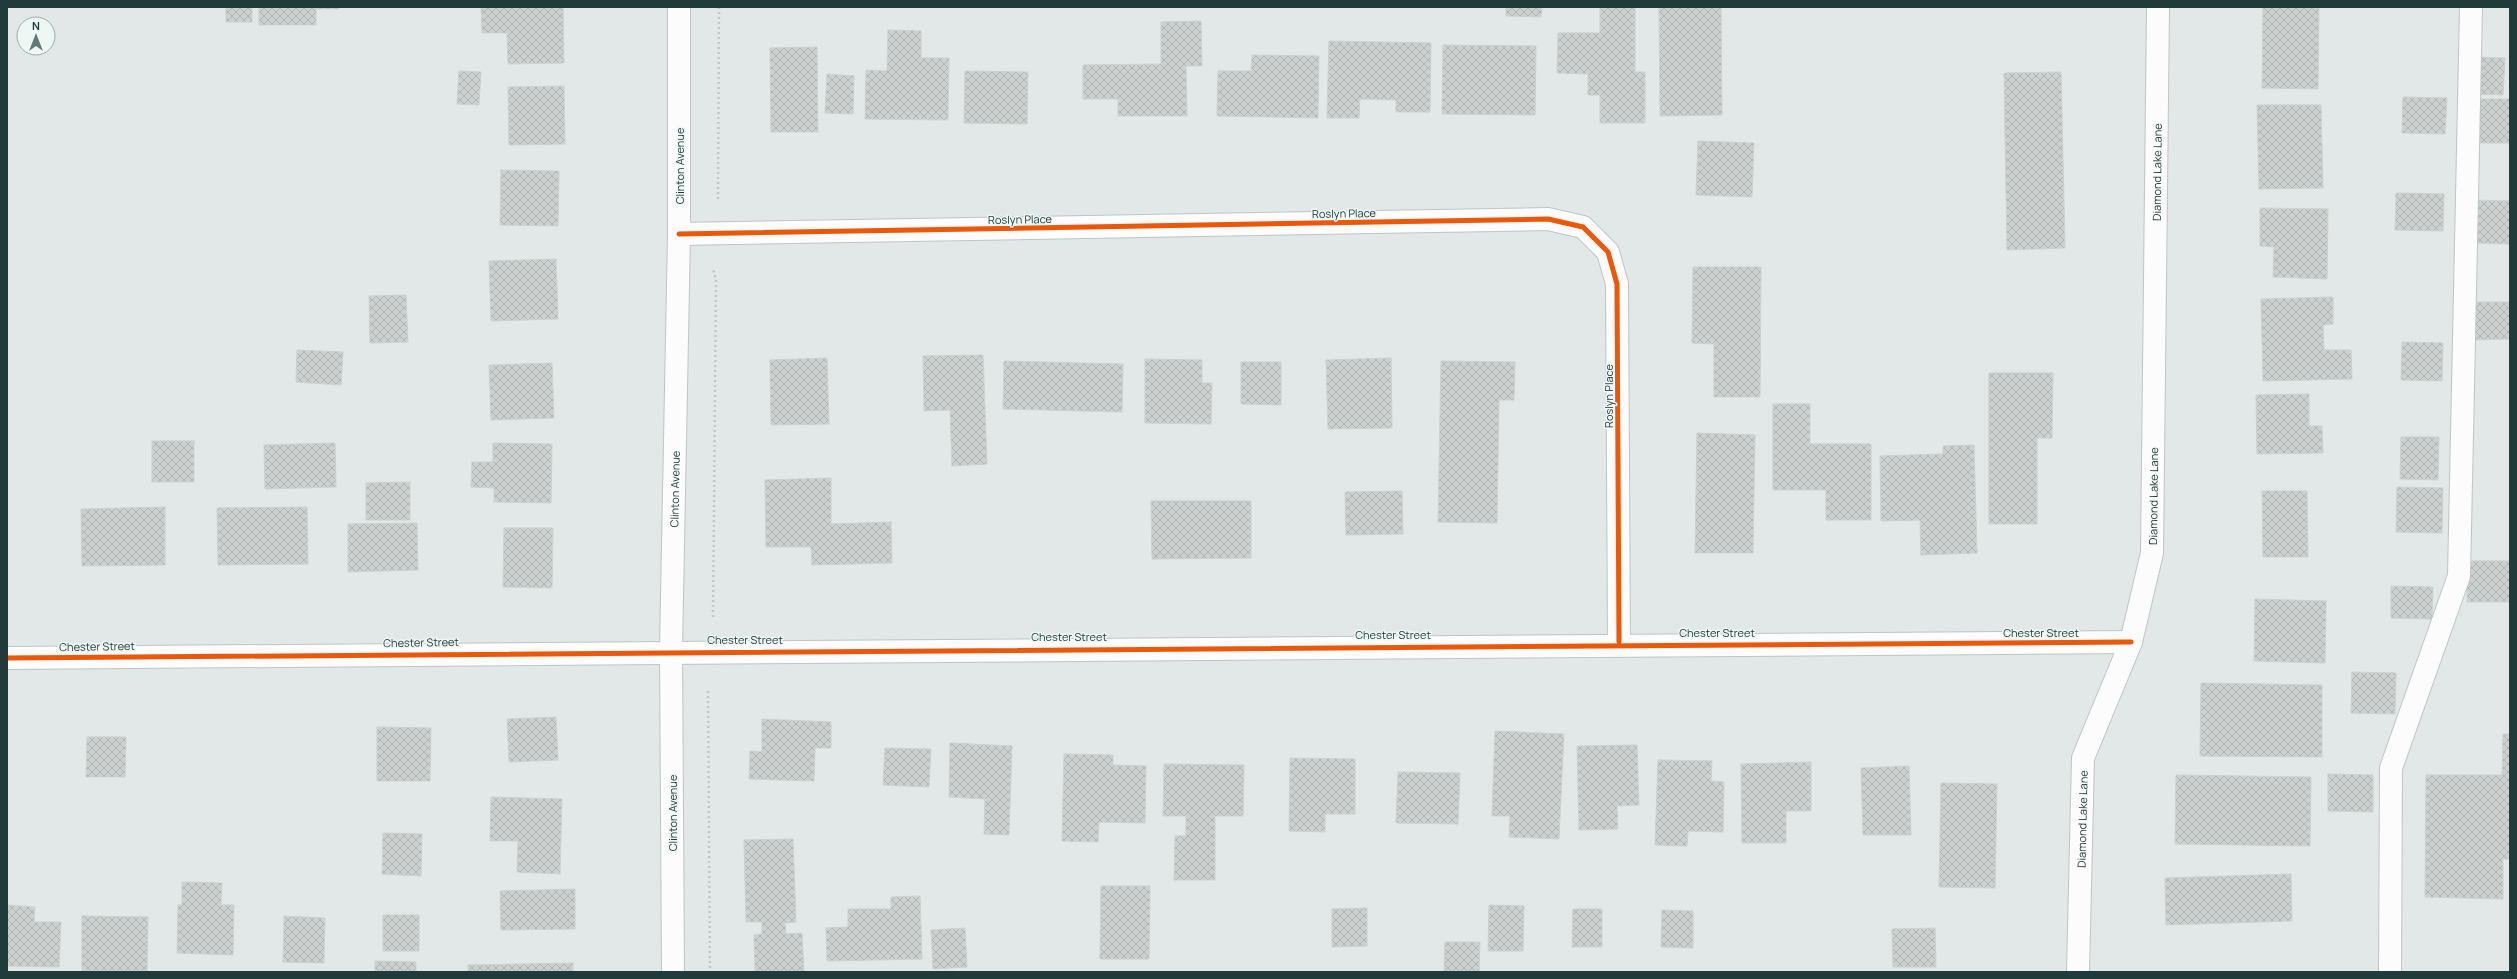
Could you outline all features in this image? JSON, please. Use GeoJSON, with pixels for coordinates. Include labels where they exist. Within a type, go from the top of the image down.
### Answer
{"type":"FeatureCollection","features":[{"type":"Feature","properties":{"kind":"street","name":"Clinton Avenue"},"geometry":{"type":"LineString","coordinates":[[673,972],[671,649],[679,234],[679,7]]}},
{"type":"Feature","properties":{"kind":"street","name":"Diamond Lake Lane"},"geometry":{"type":"LineString","coordinates":[[2078,972],[2083,758],[2131,642],[2152,553],[2158,7]]}},
{"type":"Feature","properties":{"kind":"street"},"geometry":{"type":"LineString","coordinates":[[2390,972],[2392,768],[2459,576],[2471,7]]}},
{"type":"Feature","properties":{"kind":"street","name":"Roslyn Place"},"geometry":{"type":"LineString","coordinates":[[679,234],[1548,219],[1583,227],[1608,252],[1617,284],[1619,642]]}},
{"type":"Feature","properties":{"kind":"street","name":"Chester Street"},"geometry":{"type":"LineString","coordinates":[[7,658],[671,649],[1619,642],[2131,642]]}},
{"type":"Feature","properties":{"kind":"path"},"geometry":{"type":"LineString","coordinates":[[718,199],[719,7]]}},
{"type":"Feature","properties":{"kind":"path"},"geometry":{"type":"LineString","coordinates":[[712,267],[716,281],[713,618]]}},
{"type":"Feature","properties":{"kind":"path"},"geometry":{"type":"LineString","coordinates":[[708,691],[710,972]]}},
{"type":"Feature","properties":{"kind":"building"},"geometry":{"type":"Polygon","coordinates":[[[226,7],[252,7],[252,22],[226,22],[226,7]]]}},
{"type":"Feature","properties":{"kind":"building"},"geometry":{"type":"Polygon","coordinates":[[[259,7],[339,7],[339,9],[316,9],[316,25],[259,25],[259,7]]]}},
{"type":"Feature","properties":{"kind":"building"},"geometry":{"type":"Polygon","coordinates":[[[481,7],[563,7],[564,63],[508,64],[507,33],[482,33],[481,7]]]}},
{"type":"Feature","properties":{"kind":"building"},"geometry":{"type":"Polygon","coordinates":[[[1506,7],[1542,7],[1541,17],[1506,16],[1506,7]]]}},
{"type":"Feature","properties":{"kind":"building"},"geometry":{"type":"Polygon","coordinates":[[[1600,7],[1635,7],[1635,72],[1645,72],[1645,123],[1600,123],[1600,95],[1588,95],[1588,74],[1557,73],[1558,33],[1600,33],[1600,7]]]}},
{"type":"Feature","properties":{"kind":"building"},"geometry":{"type":"Polygon","coordinates":[[[1659,7],[1721,7],[1722,115],[1660,116],[1659,7]]]}},
{"type":"Feature","properties":{"kind":"building"},"geometry":{"type":"Polygon","coordinates":[[[2263,7],[2319,8],[2318,89],[2262,88],[2263,7]]]}},
{"type":"Feature","properties":{"kind":"building"},"geometry":{"type":"Polygon","coordinates":[[[1201,21],[1202,66],[1186,66],[1187,116],[1118,116],[1118,99],[1083,99],[1083,65],[1161,64],[1161,22],[1201,21]]]}},
{"type":"Feature","properties":{"kind":"building"},"geometry":{"type":"Polygon","coordinates":[[[888,30],[921,31],[921,58],[949,58],[948,120],[865,119],[866,70],[887,71],[888,30]]]}},
{"type":"Feature","properties":{"kind":"building"},"geometry":{"type":"Polygon","coordinates":[[[1329,41],[1431,43],[1430,112],[1396,112],[1396,100],[1360,99],[1359,118],[1327,118],[1329,41]]]}},
{"type":"Feature","properties":{"kind":"building"},"geometry":{"type":"Polygon","coordinates":[[[1443,45],[1536,46],[1535,115],[1442,114],[1443,45]]]}},
{"type":"Feature","properties":{"kind":"building"},"geometry":{"type":"Polygon","coordinates":[[[817,47],[818,132],[771,132],[770,48],[817,47]]]}},
{"type":"Feature","properties":{"kind":"building"},"geometry":{"type":"Polygon","coordinates":[[[1252,55],[1319,56],[1318,118],[1217,116],[1218,71],[1251,71],[1252,55]]]}},
{"type":"Feature","properties":{"kind":"building"},"geometry":{"type":"Polygon","coordinates":[[[2474,57],[2505,58],[2503,95],[2472,94],[2474,57]]]}},
{"type":"Feature","properties":{"kind":"building"},"geometry":{"type":"Polygon","coordinates":[[[459,71],[481,72],[479,105],[457,104],[459,71]]]}},
{"type":"Feature","properties":{"kind":"building"},"geometry":{"type":"Polygon","coordinates":[[[965,71],[1028,72],[1027,124],[964,123],[965,71]]]}},
{"type":"Feature","properties":{"kind":"building"},"geometry":{"type":"Polygon","coordinates":[[[2061,72],[2065,248],[2007,250],[2004,73],[2061,72]]]}},
{"type":"Feature","properties":{"kind":"building"},"geometry":{"type":"Polygon","coordinates":[[[827,74],[854,76],[853,114],[825,113],[827,74]]]}},
{"type":"Feature","properties":{"kind":"building"},"geometry":{"type":"Polygon","coordinates":[[[564,86],[565,144],[509,145],[508,87],[564,86]]]}},
{"type":"Feature","properties":{"kind":"building"},"geometry":{"type":"Polygon","coordinates":[[[2403,97],[2447,98],[2445,134],[2402,133],[2403,97]]]}},
{"type":"Feature","properties":{"kind":"building"},"geometry":{"type":"Polygon","coordinates":[[[2473,99],[2510,99],[2510,143],[2473,143],[2473,99]]]}},
{"type":"Feature","properties":{"kind":"building"},"geometry":{"type":"Polygon","coordinates":[[[2257,105],[2321,105],[2323,188],[2259,189],[2257,105]]]}},
{"type":"Feature","properties":{"kind":"building"},"geometry":{"type":"Polygon","coordinates":[[[1698,141],[1754,143],[1752,197],[1696,195],[1698,141]]]}},
{"type":"Feature","properties":{"kind":"building"},"geometry":{"type":"Polygon","coordinates":[[[501,170],[559,171],[558,226],[500,225],[501,170]]]}},
{"type":"Feature","properties":{"kind":"building"},"geometry":{"type":"Polygon","coordinates":[[[2396,193],[2444,194],[2443,231],[2395,230],[2396,193]]]}},
{"type":"Feature","properties":{"kind":"building"},"geometry":{"type":"Polygon","coordinates":[[[2471,200],[2510,201],[2510,244],[2470,243],[2471,200]]]}},
{"type":"Feature","properties":{"kind":"building"},"geometry":{"type":"Polygon","coordinates":[[[2260,208],[2328,209],[2327,279],[2273,277],[2274,247],[2260,246],[2260,208]]]}},
{"type":"Feature","properties":{"kind":"building"},"geometry":{"type":"Polygon","coordinates":[[[556,259],[558,319],[491,321],[489,261],[556,259]]]}},
{"type":"Feature","properties":{"kind":"building"},"geometry":{"type":"Polygon","coordinates":[[[1693,267],[1761,267],[1760,397],[1714,397],[1714,344],[1692,343],[1693,267]]]}},
{"type":"Feature","properties":{"kind":"building"},"geometry":{"type":"Polygon","coordinates":[[[406,295],[408,342],[370,343],[369,296],[406,295]]]}},
{"type":"Feature","properties":{"kind":"building"},"geometry":{"type":"Polygon","coordinates":[[[2333,297],[2333,324],[2323,325],[2324,350],[2351,350],[2352,379],[2263,381],[2261,299],[2333,297]]]}},
{"type":"Feature","properties":{"kind":"building"},"geometry":{"type":"Polygon","coordinates":[[[2470,302],[2509,302],[2510,339],[2471,340],[2470,302]]]}},
{"type":"Feature","properties":{"kind":"building"},"geometry":{"type":"Polygon","coordinates":[[[2402,342],[2443,343],[2442,381],[2401,380],[2402,342]]]}},
{"type":"Feature","properties":{"kind":"building"},"geometry":{"type":"Polygon","coordinates":[[[297,350],[343,352],[341,385],[296,382],[297,350]]]}},
{"type":"Feature","properties":{"kind":"building"},"geometry":{"type":"Polygon","coordinates":[[[983,355],[987,464],[952,466],[950,410],[924,411],[923,356],[983,355]]]}},
{"type":"Feature","properties":{"kind":"building"},"geometry":{"type":"Polygon","coordinates":[[[827,358],[829,424],[771,425],[770,360],[827,358]]]}},
{"type":"Feature","properties":{"kind":"building"},"geometry":{"type":"Polygon","coordinates":[[[1391,358],[1392,428],[1328,429],[1326,360],[1391,358]]]}},
{"type":"Feature","properties":{"kind":"building"},"geometry":{"type":"Polygon","coordinates":[[[1145,359],[1202,360],[1202,383],[1212,383],[1211,424],[1145,423],[1145,359]]]}},
{"type":"Feature","properties":{"kind":"building"},"geometry":{"type":"Polygon","coordinates":[[[1004,361],[1123,364],[1122,412],[1003,409],[1004,361]]]}},
{"type":"Feature","properties":{"kind":"building"},"geometry":{"type":"Polygon","coordinates":[[[1441,361],[1515,362],[1514,400],[1499,400],[1497,523],[1438,522],[1441,361]]]}},
{"type":"Feature","properties":{"kind":"building"},"geometry":{"type":"Polygon","coordinates":[[[1241,362],[1281,362],[1281,405],[1241,404],[1241,362]]]}},
{"type":"Feature","properties":{"kind":"building"},"geometry":{"type":"Polygon","coordinates":[[[552,363],[554,418],[491,420],[489,365],[552,363]]]}},
{"type":"Feature","properties":{"kind":"building"},"geometry":{"type":"Polygon","coordinates":[[[1989,373],[2053,373],[2052,438],[2037,438],[2037,524],[1989,524],[1989,373]]]}},
{"type":"Feature","properties":{"kind":"building"},"geometry":{"type":"Polygon","coordinates":[[[2309,394],[2309,426],[2322,426],[2323,453],[2257,454],[2256,395],[2309,394]]]}},
{"type":"Feature","properties":{"kind":"building"},"geometry":{"type":"Polygon","coordinates":[[[1773,404],[1810,404],[1810,444],[1871,444],[1871,520],[1826,520],[1826,490],[1773,490],[1773,404]]]}},
{"type":"Feature","properties":{"kind":"building"},"geometry":{"type":"Polygon","coordinates":[[[1697,433],[1755,435],[1753,553],[1695,553],[1697,433]]]}},
{"type":"Feature","properties":{"kind":"building"},"geometry":{"type":"Polygon","coordinates":[[[2401,437],[2439,437],[2438,480],[2400,479],[2401,437]]]}},
{"type":"Feature","properties":{"kind":"building"},"geometry":{"type":"Polygon","coordinates":[[[152,441],[194,441],[194,482],[152,482],[152,441]]]}},
{"type":"Feature","properties":{"kind":"building"},"geometry":{"type":"Polygon","coordinates":[[[335,443],[336,487],[265,489],[264,445],[335,443]]]}},
{"type":"Feature","properties":{"kind":"building"},"geometry":{"type":"Polygon","coordinates":[[[493,443],[552,444],[551,503],[494,502],[494,488],[471,487],[472,462],[493,462],[493,443]]]}},
{"type":"Feature","properties":{"kind":"building"},"geometry":{"type":"Polygon","coordinates":[[[1974,445],[1977,553],[1921,555],[1920,520],[1881,521],[1880,456],[1943,454],[1943,446],[1974,445]]]}},
{"type":"Feature","properties":{"kind":"building"},"geometry":{"type":"Polygon","coordinates":[[[831,478],[831,524],[891,522],[892,563],[812,565],[811,547],[766,547],[765,480],[831,478]]]}},
{"type":"Feature","properties":{"kind":"building"},"geometry":{"type":"Polygon","coordinates":[[[410,482],[410,520],[366,520],[366,483],[410,482]]]}},
{"type":"Feature","properties":{"kind":"building"},"geometry":{"type":"Polygon","coordinates":[[[2397,487],[2443,488],[2442,533],[2396,532],[2397,487]]]}},
{"type":"Feature","properties":{"kind":"building"},"geometry":{"type":"Polygon","coordinates":[[[1402,491],[1403,534],[1346,535],[1345,492],[1402,491]]]}},
{"type":"Feature","properties":{"kind":"building"},"geometry":{"type":"Polygon","coordinates":[[[2262,491],[2307,491],[2308,557],[2263,557],[2262,491]]]}},
{"type":"Feature","properties":{"kind":"building"},"geometry":{"type":"Polygon","coordinates":[[[1151,501],[1251,501],[1251,558],[1152,559],[1151,501]]]}},
{"type":"Feature","properties":{"kind":"building"},"geometry":{"type":"Polygon","coordinates":[[[165,507],[165,565],[82,566],[81,509],[165,507]]]}},
{"type":"Feature","properties":{"kind":"building"},"geometry":{"type":"Polygon","coordinates":[[[307,507],[308,564],[218,565],[217,508],[307,507]]]}},
{"type":"Feature","properties":{"kind":"building"},"geometry":{"type":"Polygon","coordinates":[[[417,523],[418,570],[348,572],[348,524],[417,523]]]}},
{"type":"Feature","properties":{"kind":"building"},"geometry":{"type":"Polygon","coordinates":[[[504,528],[553,528],[552,588],[503,587],[504,528]]]}},
{"type":"Feature","properties":{"kind":"building"},"geometry":{"type":"Polygon","coordinates":[[[2468,561],[2510,561],[2510,602],[2467,602],[2468,561]]]}},
{"type":"Feature","properties":{"kind":"building"},"geometry":{"type":"Polygon","coordinates":[[[2391,586],[2433,587],[2432,619],[2391,618],[2391,586]]]}},
{"type":"Feature","properties":{"kind":"building"},"geometry":{"type":"Polygon","coordinates":[[[2255,599],[2326,601],[2325,663],[2254,661],[2255,599]]]}},
{"type":"Feature","properties":{"kind":"building"},"geometry":{"type":"Polygon","coordinates":[[[2352,672],[2396,673],[2395,714],[2351,713],[2352,672]]]}},
{"type":"Feature","properties":{"kind":"building"},"geometry":{"type":"Polygon","coordinates":[[[2201,683],[2322,685],[2322,757],[2200,756],[2201,683]]]}},
{"type":"Feature","properties":{"kind":"building"},"geometry":{"type":"Polygon","coordinates":[[[556,717],[558,760],[509,762],[507,719],[556,717]]]}},
{"type":"Feature","properties":{"kind":"building"},"geometry":{"type":"Polygon","coordinates":[[[762,719],[831,722],[831,748],[815,748],[814,781],[749,779],[750,751],[762,752],[762,719]]]}},
{"type":"Feature","properties":{"kind":"building"},"geometry":{"type":"Polygon","coordinates":[[[377,727],[431,728],[430,781],[377,781],[377,727]]]}},
{"type":"Feature","properties":{"kind":"building"},"geometry":{"type":"Polygon","coordinates":[[[1495,731],[1564,734],[1559,839],[1509,837],[1510,816],[1492,816],[1495,731]]]}},
{"type":"Feature","properties":{"kind":"building"},"geometry":{"type":"Polygon","coordinates":[[[2503,734],[2510,734],[2510,859],[2503,859],[2503,899],[2425,897],[2426,775],[2502,775],[2503,734]]]}},
{"type":"Feature","properties":{"kind":"building"},"geometry":{"type":"Polygon","coordinates":[[[87,737],[126,737],[125,777],[86,777],[87,737]]]}},
{"type":"Feature","properties":{"kind":"building"},"geometry":{"type":"Polygon","coordinates":[[[950,743],[1012,746],[1009,835],[984,834],[985,799],[949,797],[950,743]]]}},
{"type":"Feature","properties":{"kind":"building"},"geometry":{"type":"Polygon","coordinates":[[[1637,745],[1639,805],[1617,806],[1618,829],[1579,830],[1577,746],[1637,745]]]}},
{"type":"Feature","properties":{"kind":"building"},"geometry":{"type":"Polygon","coordinates":[[[885,748],[931,749],[929,787],[883,785],[885,748]]]}},
{"type":"Feature","properties":{"kind":"building"},"geometry":{"type":"Polygon","coordinates":[[[1064,754],[1113,755],[1113,765],[1146,766],[1145,823],[1099,822],[1098,842],[1062,841],[1064,754]]]}},
{"type":"Feature","properties":{"kind":"building"},"geometry":{"type":"Polygon","coordinates":[[[1290,758],[1355,759],[1355,814],[1325,814],[1325,832],[1289,831],[1290,758]]]}},
{"type":"Feature","properties":{"kind":"building"},"geometry":{"type":"Polygon","coordinates":[[[1658,760],[1712,761],[1711,781],[1724,782],[1723,832],[1688,831],[1687,846],[1655,845],[1658,760]]]}},
{"type":"Feature","properties":{"kind":"building"},"geometry":{"type":"Polygon","coordinates":[[[1811,762],[1811,811],[1786,811],[1786,843],[1742,843],[1741,764],[1811,762]]]}},
{"type":"Feature","properties":{"kind":"building"},"geometry":{"type":"Polygon","coordinates":[[[1164,764],[1244,765],[1243,816],[1215,816],[1215,880],[1174,880],[1175,836],[1186,836],[1186,816],[1163,816],[1164,764]]]}},
{"type":"Feature","properties":{"kind":"building"},"geometry":{"type":"Polygon","coordinates":[[[1909,766],[1911,835],[1863,835],[1861,768],[1909,766]]]}},
{"type":"Feature","properties":{"kind":"building"},"geometry":{"type":"Polygon","coordinates":[[[1398,772],[1460,773],[1458,824],[1396,823],[1398,772]]]}},
{"type":"Feature","properties":{"kind":"building"},"geometry":{"type":"Polygon","coordinates":[[[2328,774],[2373,775],[2373,812],[2328,811],[2328,774]]]}},
{"type":"Feature","properties":{"kind":"building"},"geometry":{"type":"Polygon","coordinates":[[[2176,775],[2311,777],[2310,846],[2175,844],[2176,775]]]}},
{"type":"Feature","properties":{"kind":"building"},"geometry":{"type":"Polygon","coordinates":[[[1941,783],[1997,784],[1995,888],[1939,887],[1941,783]]]}},
{"type":"Feature","properties":{"kind":"building"},"geometry":{"type":"Polygon","coordinates":[[[491,797],[562,799],[560,874],[517,872],[518,841],[490,841],[491,797]]]}},
{"type":"Feature","properties":{"kind":"building"},"geometry":{"type":"Polygon","coordinates":[[[383,833],[422,834],[421,876],[382,874],[383,833]]]}},
{"type":"Feature","properties":{"kind":"building"},"geometry":{"type":"Polygon","coordinates":[[[793,839],[796,922],[785,923],[786,934],[802,933],[804,972],[755,972],[754,935],[762,934],[762,922],[746,922],[744,840],[793,839]]]}},
{"type":"Feature","properties":{"kind":"building"},"geometry":{"type":"Polygon","coordinates":[[[2291,874],[2292,921],[2166,925],[2165,878],[2291,874]]]}},
{"type":"Feature","properties":{"kind":"building"},"geometry":{"type":"Polygon","coordinates":[[[182,882],[222,883],[221,905],[234,905],[233,955],[177,953],[178,905],[182,905],[182,882]]]}},
{"type":"Feature","properties":{"kind":"building"},"geometry":{"type":"Polygon","coordinates":[[[1101,886],[1150,886],[1149,959],[1100,959],[1101,886]]]}},
{"type":"Feature","properties":{"kind":"building"},"geometry":{"type":"Polygon","coordinates":[[[575,889],[575,929],[501,930],[500,891],[575,889]]]}},
{"type":"Feature","properties":{"kind":"building"},"geometry":{"type":"Polygon","coordinates":[[[920,896],[922,959],[827,961],[826,928],[848,927],[848,909],[891,909],[891,897],[920,896]]]}},
{"type":"Feature","properties":{"kind":"building"},"geometry":{"type":"Polygon","coordinates":[[[7,905],[35,907],[34,922],[61,922],[59,967],[7,966],[7,905]]]}},
{"type":"Feature","properties":{"kind":"building"},"geometry":{"type":"Polygon","coordinates":[[[1489,905],[1524,906],[1523,951],[1488,951],[1489,905]]]}},
{"type":"Feature","properties":{"kind":"building"},"geometry":{"type":"Polygon","coordinates":[[[1367,908],[1367,946],[1332,947],[1332,909],[1367,908]]]}},
{"type":"Feature","properties":{"kind":"building"},"geometry":{"type":"Polygon","coordinates":[[[1573,909],[1602,909],[1602,947],[1572,947],[1573,909]]]}},
{"type":"Feature","properties":{"kind":"building"},"geometry":{"type":"Polygon","coordinates":[[[1662,910],[1693,911],[1693,948],[1661,947],[1662,910]]]}},
{"type":"Feature","properties":{"kind":"building"},"geometry":{"type":"Polygon","coordinates":[[[383,915],[419,915],[419,951],[383,951],[383,915]]]}},
{"type":"Feature","properties":{"kind":"building"},"geometry":{"type":"Polygon","coordinates":[[[82,916],[148,917],[147,971],[82,971],[82,916]]]}},
{"type":"Feature","properties":{"kind":"building"},"geometry":{"type":"Polygon","coordinates":[[[284,916],[325,918],[324,963],[283,962],[284,916]]]}},
{"type":"Feature","properties":{"kind":"building"},"geometry":{"type":"Polygon","coordinates":[[[965,928],[967,967],[933,969],[931,930],[965,928]]]}},
{"type":"Feature","properties":{"kind":"building"},"geometry":{"type":"Polygon","coordinates":[[[1935,928],[1936,967],[1893,967],[1892,929],[1935,928]]]}},
{"type":"Feature","properties":{"kind":"building"},"geometry":{"type":"Polygon","coordinates":[[[1445,942],[1480,942],[1479,972],[1444,972],[1445,942]]]}},
{"type":"Feature","properties":{"kind":"building"},"geometry":{"type":"Polygon","coordinates":[[[375,961],[416,962],[416,972],[375,972],[375,961]]]}},
{"type":"Feature","properties":{"kind":"building"},"geometry":{"type":"Polygon","coordinates":[[[573,963],[573,972],[468,972],[468,965],[573,963]]]}},
{"type":"Feature","properties":{"kind":"cycle path"},"geometry":{"type":"LineString","coordinates":[[679,234],[1548,219],[1583,227],[1608,252],[1617,284],[1619,642]]}},
{"type":"Feature","properties":{"kind":"cycle path"},"geometry":{"type":"LineString","coordinates":[[7,658],[1069,646],[2131,642]]}}]}
